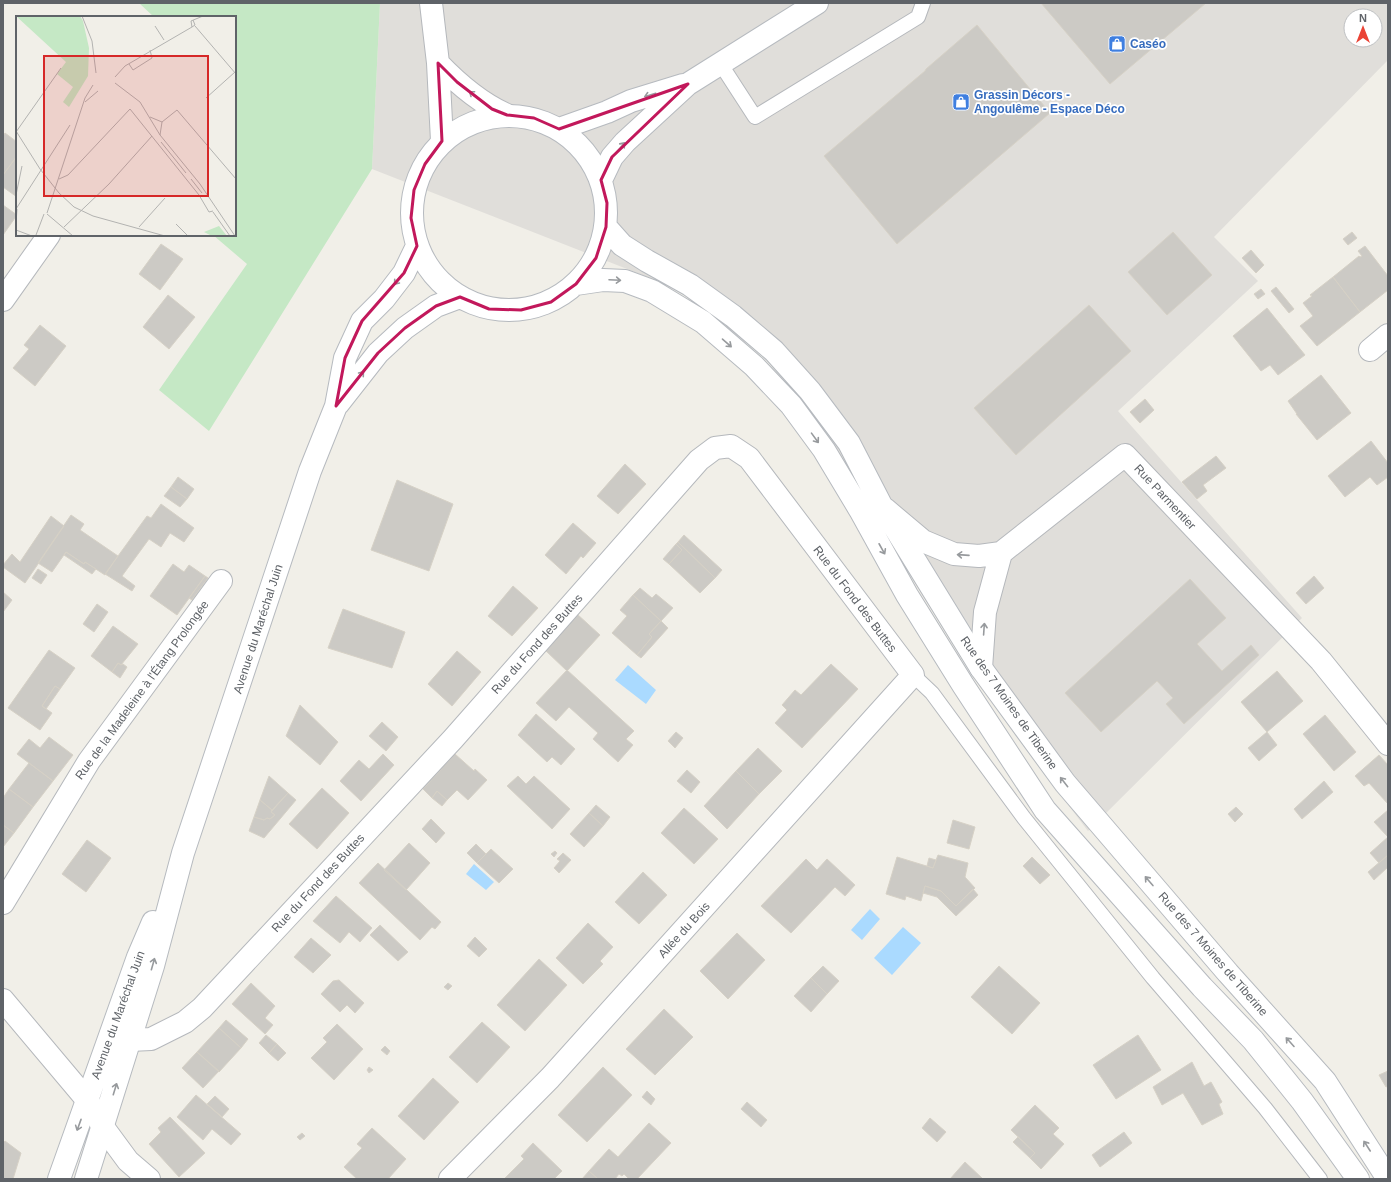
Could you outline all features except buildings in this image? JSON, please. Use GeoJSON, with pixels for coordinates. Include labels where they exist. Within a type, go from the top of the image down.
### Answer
{"type":"FeatureCollection","features":[{"type":"Feature","properties":{"kind":"main road"},"geometry":{"type":"LineString","coordinates":[[431,3],[438,63],[442,141]]}},
{"type":"Feature","properties":{"kind":"main road"},"geometry":{"type":"LineString","coordinates":[[601,180],[612,157],[625,142],[688,84],[817,3]]}},
{"type":"Feature","properties":{"kind":"main road"},"geometry":{"type":"LineString","coordinates":[[438,63],[457,82],[492,109],[507,115],[534,118],[559,129],[585,151],[601,180],[607,203],[606,227],[596,258],[576,284],[551,302],[521,310],[489,308],[460,297],[442,284],[427,266],[417,246],[411,218],[414,190],[425,164],[442,141],[462,128],[484,119],[507,115]]}},
{"type":"Feature","properties":{"kind":"main road"},"geometry":{"type":"LineString","coordinates":[[559,129],[607,112],[631,101],[688,84]]}},
{"type":"Feature","properties":{"kind":"main road","name":"Rue des 7 Moines de Tiberine"},"geometry":{"type":"LineString","coordinates":[[606,227],[622,245],[690,285],[733,316],[774,351],[810,391],[849,443],[881,505],[982,668],[1065,783],[1228,973],[1326,1081],[1388,1179]]}},
{"type":"Feature","properties":{"kind":"main road"},"geometry":{"type":"LineString","coordinates":[[3,300],[48,236]]}},
{"type":"Feature","properties":{"kind":"main road","name":"Avenue du Maréchal Juin"},"geometry":{"type":"LineString","coordinates":[[86,1179],[153,966],[183,853],[310,471],[336,406],[345,358],[362,321],[384,299],[404,273],[417,246]]}},
{"type":"Feature","properties":{"kind":"main road","name":"Rue des 7 Moines de Tiberine"},"geometry":{"type":"LineString","coordinates":[[576,284],[603,280],[625,281],[652,291],[703,322],[754,366],[791,405],[824,450],[860,510],[907,595],[963,685],[1045,810],[1202,987],[1253,1040],[1302,1101],[1358,1179]]}},
{"type":"Feature","properties":{"kind":"main road","name":"Avenue du Maréchal Juin"},"geometry":{"type":"LineString","coordinates":[[336,406],[378,353],[405,328],[436,306],[460,297]]}},
{"type":"Feature","properties":{"kind":"main road"},"geometry":{"type":"LineString","coordinates":[[1370,350],[1388,335]]}},
{"type":"Feature","properties":{"kind":"main road","name":"Rue du Fond des Buttes"},"geometry":{"type":"LineString","coordinates":[[130,1040],[151,1039],[184,1022],[202,1008],[452,739],[699,460],[715,448],[731,446],[749,458],[913,675]]}},
{"type":"Feature","properties":{"kind":"main road","name":"Rue Parmentier"},"geometry":{"type":"LineString","coordinates":[[1002,553],[1125,455],[1321,661],[1388,744]]}},
{"type":"Feature","properties":{"kind":"main road"},"geometry":{"type":"LineString","coordinates":[[881,505],[923,541],[954,554],[979,556],[1002,553],[985,612],[982,668]]}},
{"type":"Feature","properties":{"kind":"main road","name":"Rue de la Madeleine à l'Étang Prolongée"},"geometry":{"type":"LineString","coordinates":[[3,903],[89,761],[220,581]]}},
{"type":"Feature","properties":{"kind":"main road","name":"Allée du Bois"},"geometry":{"type":"LineString","coordinates":[[450,1179],[550,1078],[913,675]]}},
{"type":"Feature","properties":{"kind":"main road","name":"Avenue du Maréchal Juin"},"geometry":{"type":"LineString","coordinates":[[59,1179],[88,1101],[138,956],[183,853]]}},
{"type":"Feature","properties":{"kind":"main road"},"geometry":{"type":"LineString","coordinates":[[3,1000],[88,1101],[103,1127],[128,1161],[149,1179]]}},
{"type":"Feature","properties":{"kind":"lane"},"geometry":{"type":"LineString","coordinates":[[720,63],[755,117],[918,17],[923,3]]}},
{"type":"Feature","properties":{"kind":"lane"},"geometry":{"type":"LineString","coordinates":[[913,675],[932,693],[1024,818],[1138,960],[1265,1108],[1320,1179]]}},
{"type":"Feature","properties":{"kind":"highlighted area"},"geometry":{"type":"Polygon","coordinates":[[[438,63],[457,82],[492,109],[507,115],[534,118],[559,129],[688,84],[612,157],[601,180],[607,203],[606,227],[596,258],[576,284],[551,302],[521,310],[489,309],[460,297],[436,306],[405,328],[378,353],[336,406],[345,358],[362,321],[404,273],[417,246],[411,218],[414,190],[425,164],[442,141],[438,63]]]}},
{"type":"Feature","properties":{"kind":"shaded area"},"geometry":{"type":"Polygon","coordinates":[[[380,3],[1388,3],[1388,60],[1214,237],[1258,281],[1118,411],[1302,618],[1088,831],[1015,735],[922,595],[825,431],[762,355],[673,287],[372,169],[380,3]]]}},
{"type":"Feature","properties":{"kind":"green space"},"geometry":{"type":"Polygon","coordinates":[[[139,3],[380,3],[372,169],[209,431],[159,390],[247,264],[214,236],[236,236],[236,16],[153,16],[139,3]]]}},
{"type":"Feature","properties":{"kind":"water"},"geometry":{"type":"Polygon","coordinates":[[[628,665],[656,690],[646,704],[615,680],[628,665]]]}},
{"type":"Feature","properties":{"kind":"water"},"geometry":{"type":"Polygon","coordinates":[[[474,864],[494,882],[486,890],[466,874],[474,864]]]}},
{"type":"Feature","properties":{"kind":"water"},"geometry":{"type":"Polygon","coordinates":[[[870,909],[880,919],[862,940],[851,930],[870,909]]]}},
{"type":"Feature","properties":{"kind":"water"},"geometry":{"type":"Polygon","coordinates":[[[903,927],[921,943],[892,975],[874,958],[903,927]]]}},
{"type":"Feature","properties":{"kind":"place","name":"Caséo"},"geometry":{"type":"Point","coordinates":[1117,44]}},
{"type":"Feature","properties":{"kind":"place","name":"Grassin Décors - Angoulême - Espace Déco"},"geometry":{"type":"Point","coordinates":[961,102]}}]}
